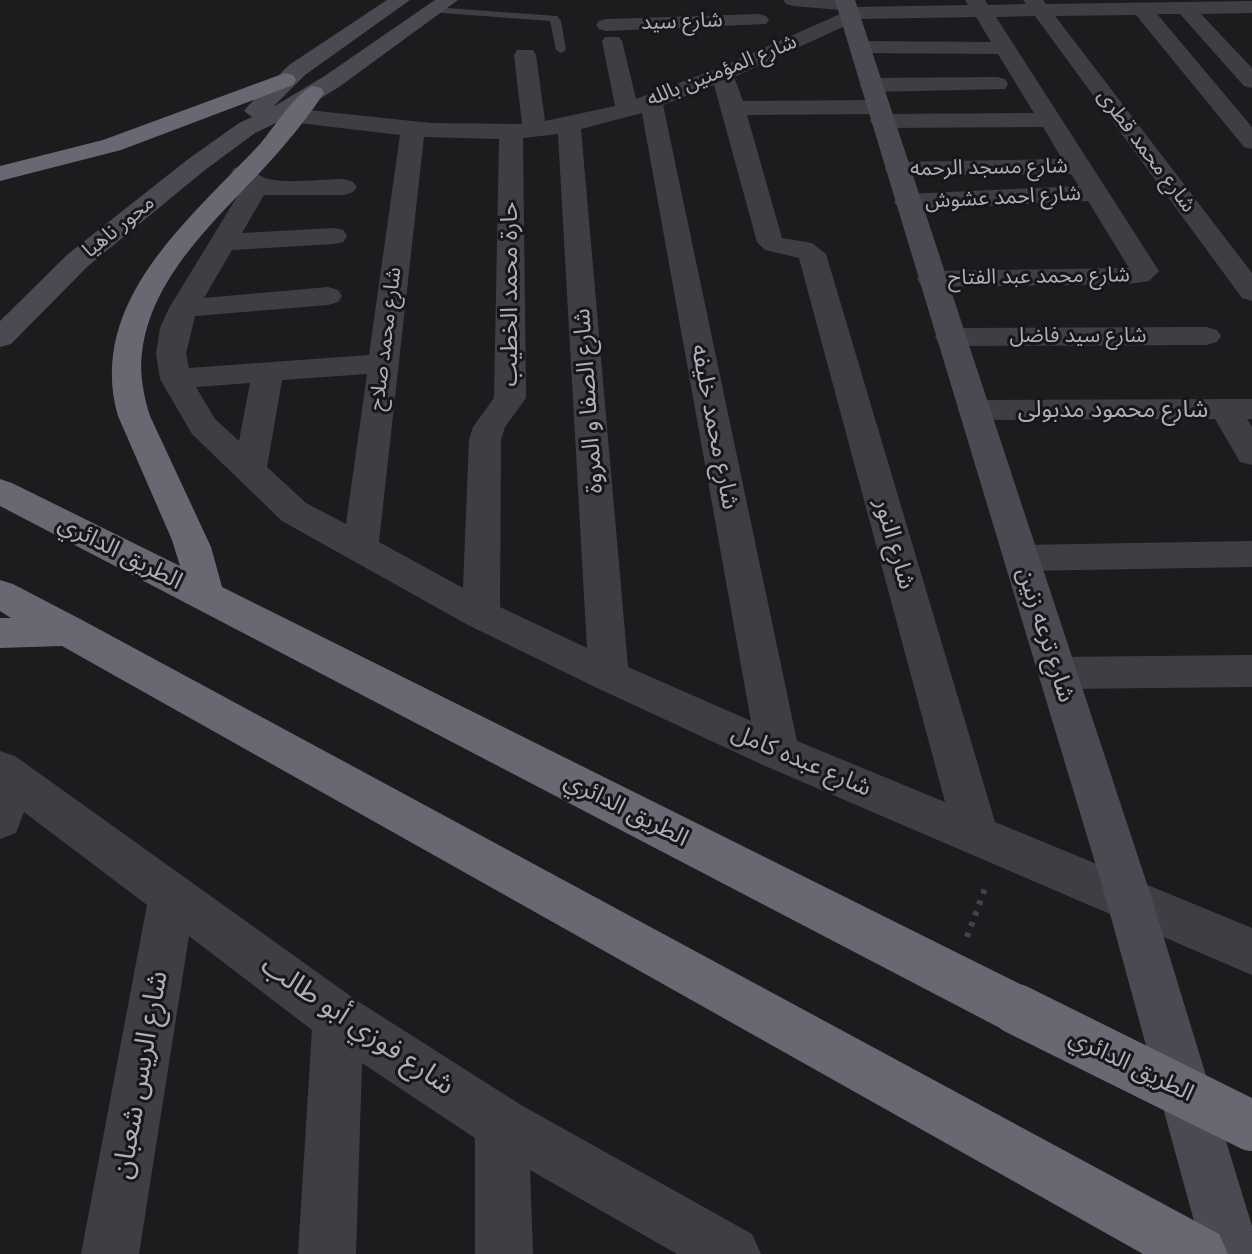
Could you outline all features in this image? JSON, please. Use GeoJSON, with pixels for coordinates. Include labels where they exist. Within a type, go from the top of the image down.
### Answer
{"type":"FeatureCollection","features":[{"type":"Feature","properties":{"kind":"highway"},"geometry":{"type":"LineString","coordinates":[[0,174],[112,145],[285,80]]}},
{"type":"Feature","properties":{"kind":"highway"},"geometry":{"type":"LineString","coordinates":[[205,597],[192,543],[129,401],[124,371],[129,342],[152,283],[189,234],[250,180],[306,104]]}},
{"type":"Feature","properties":{"kind":"highway","name":"الطريق الدائري"},"geometry":{"type":"LineString","coordinates":[[0,491],[1016,1009],[1252,1126]]}},
{"type":"Feature","properties":{"kind":"highway"},"geometry":{"type":"LineString","coordinates":[[0,593],[1199,1254]]}},
{"type":"Feature","properties":{"kind":"highway"},"geometry":{"type":"LineString","coordinates":[[0,633],[68,631]]}},
{"type":"Feature","properties":{"kind":"street","name":"محور ناهيا"},"geometry":{"type":"LineString","coordinates":[[247,128],[258,108],[285,80],[400,0]]}},
{"type":"Feature","properties":{"kind":"street"},"geometry":{"type":"LineString","coordinates":[[793,0],[850,17],[1006,48]]}},
{"type":"Feature","properties":{"kind":"street","name":"محور ناهيا"},"geometry":{"type":"LineString","coordinates":[[0,338],[78,260],[139,209],[247,128],[306,104],[440,5]]}},
{"type":"Feature","properties":{"kind":"street","name":"شارع محمد قطرى"},"geometry":{"type":"LineString","coordinates":[[1037,5],[1252,292]]}},
{"type":"Feature","properties":{"kind":"street"},"geometry":{"type":"LineString","coordinates":[[850,17],[979,6],[1096,5],[1142,9],[1251,9]]}},
{"type":"Feature","properties":{"kind":"street","name":"شارع مسجد الرحمه"},"geometry":{"type":"LineString","coordinates":[[979,6],[1145,271]]}},
{"type":"Feature","properties":{"kind":"street"},"geometry":{"type":"LineString","coordinates":[[1185,8],[1252,81]]}},
{"type":"Feature","properties":{"kind":"street"},"geometry":{"type":"LineString","coordinates":[[1142,9],[1252,142]]}},
{"type":"Feature","properties":{"kind":"street"},"geometry":{"type":"LineString","coordinates":[[756,10],[768,53]]}},
{"type":"Feature","properties":{"kind":"street","name":"شارع سيد"},"geometry":{"type":"LineString","coordinates":[[609,33],[756,10]]}},
{"type":"Feature","properties":{"kind":"street","name":"شارع المؤمنين بالله"},"geometry":{"type":"LineString","coordinates":[[306,104],[413,127],[478,133],[569,125],[639,106],[722,76],[850,17]]}},
{"type":"Feature","properties":{"kind":"street","name":"شارع ترعه زنين"},"geometry":{"type":"LineString","coordinates":[[850,17],[1129,900],[1232,1254]]}},
{"type":"Feature","properties":{"kind":"street","name":"شارع محمد خليفه"},"geometry":{"type":"LineString","coordinates":[[609,33],[639,106],[778,752]]}},
{"type":"Feature","properties":{"kind":"street","name":"حارة محمد الخطيب"},"geometry":{"type":"LineString","coordinates":[[481,615],[485,440],[492,419],[502,412],[510,398],[525,55]]}},
{"type":"Feature","properties":{"kind":"street"},"geometry":{"type":"LineString","coordinates":[[722,76],[734,108],[877,104],[1052,120]]}},
{"type":"Feature","properties":{"kind":"street"},"geometry":{"type":"LineString","coordinates":[[877,104],[997,84]]}},
{"type":"Feature","properties":{"kind":"street","name":"شارع النور"},"geometry":{"type":"LineString","coordinates":[[734,108],[769,242],[782,247],[803,248],[812,254],[976,835]]}},
{"type":"Feature","properties":{"kind":"street","name":"شارع الصفا و المروة"},"geometry":{"type":"LineString","coordinates":[[569,125],[609,676]]}},
{"type":"Feature","properties":{"kind":"street","name":"شارع محمد صلاح"},"geometry":{"type":"LineString","coordinates":[[360,550],[413,127]]}},
{"type":"Feature","properties":{"kind":"street","name":"شارع مسجد الرحمه"},"geometry":{"type":"LineString","coordinates":[[902,186],[1081,166]]}},
{"type":"Feature","properties":{"kind":"street"},"geometry":{"type":"LineString","coordinates":[[344,187],[250,180],[224,242],[183,308],[175,328],[171,354],[176,379],[383,363]]}},
{"type":"Feature","properties":{"kind":"street","name":"شارع احمد عشوش"},"geometry":{"type":"LineString","coordinates":[[902,186],[1098,193]]}},
{"type":"Feature","properties":{"kind":"street"},"geometry":{"type":"LineString","coordinates":[[224,242],[334,236]]}},
{"type":"Feature","properties":{"kind":"street","name":"شارع محمد عبد الفتاح"},"geometry":{"type":"LineString","coordinates":[[932,279],[1128,276],[1139,275],[1145,271]]}},
{"type":"Feature","properties":{"kind":"street"},"geometry":{"type":"LineString","coordinates":[[183,308],[328,296]]}},
{"type":"Feature","properties":{"kind":"street","name":"شارع سيد فاضل"},"geometry":{"type":"LineString","coordinates":[[950,337],[1206,335]]}},
{"type":"Feature","properties":{"kind":"street"},"geometry":{"type":"LineString","coordinates":[[250,469],[268,372]]}},
{"type":"Feature","properties":{"kind":"street","name":"شارع عبده كامل"},"geometry":{"type":"LineString","coordinates":[[176,379],[203,426],[294,512],[481,615],[778,752],[1252,952]]}},
{"type":"Feature","properties":{"kind":"street","name":"شارع محمود مدبولى"},"geometry":{"type":"LineString","coordinates":[[974,410],[1238,410]]}},
{"type":"Feature","properties":{"kind":"street"},"geometry":{"type":"LineString","coordinates":[[1238,410],[1252,454]]}},
{"type":"Feature","properties":{"kind":"street"},"geometry":{"type":"LineString","coordinates":[[1021,558],[1252,554]]}},
{"type":"Feature","properties":{"kind":"street"},"geometry":{"type":"LineString","coordinates":[[1058,673],[1252,671]]}},
{"type":"Feature","properties":{"kind":"street","name":"شارع فوزي أبو طالب"},"geometry":{"type":"LineString","coordinates":[[4,789],[172,896],[338,1018],[502,1124],[718,1250]]}},
{"type":"Feature","properties":{"kind":"street","name":"شارع الريس شعبان"},"geometry":{"type":"LineString","coordinates":[[110,1254],[172,896]]}},
{"type":"Feature","properties":{"kind":"street"},"geometry":{"type":"LineString","coordinates":[[327,1254],[338,1018]]}},
{"type":"Feature","properties":{"kind":"street"},"geometry":{"type":"LineString","coordinates":[[502,1124],[504,1254]]}},
{"type":"Feature","properties":{"kind":"lane"},"geometry":{"type":"LineString","coordinates":[[440,5],[507,20],[553,18],[556,21],[561,50]]}}]}
